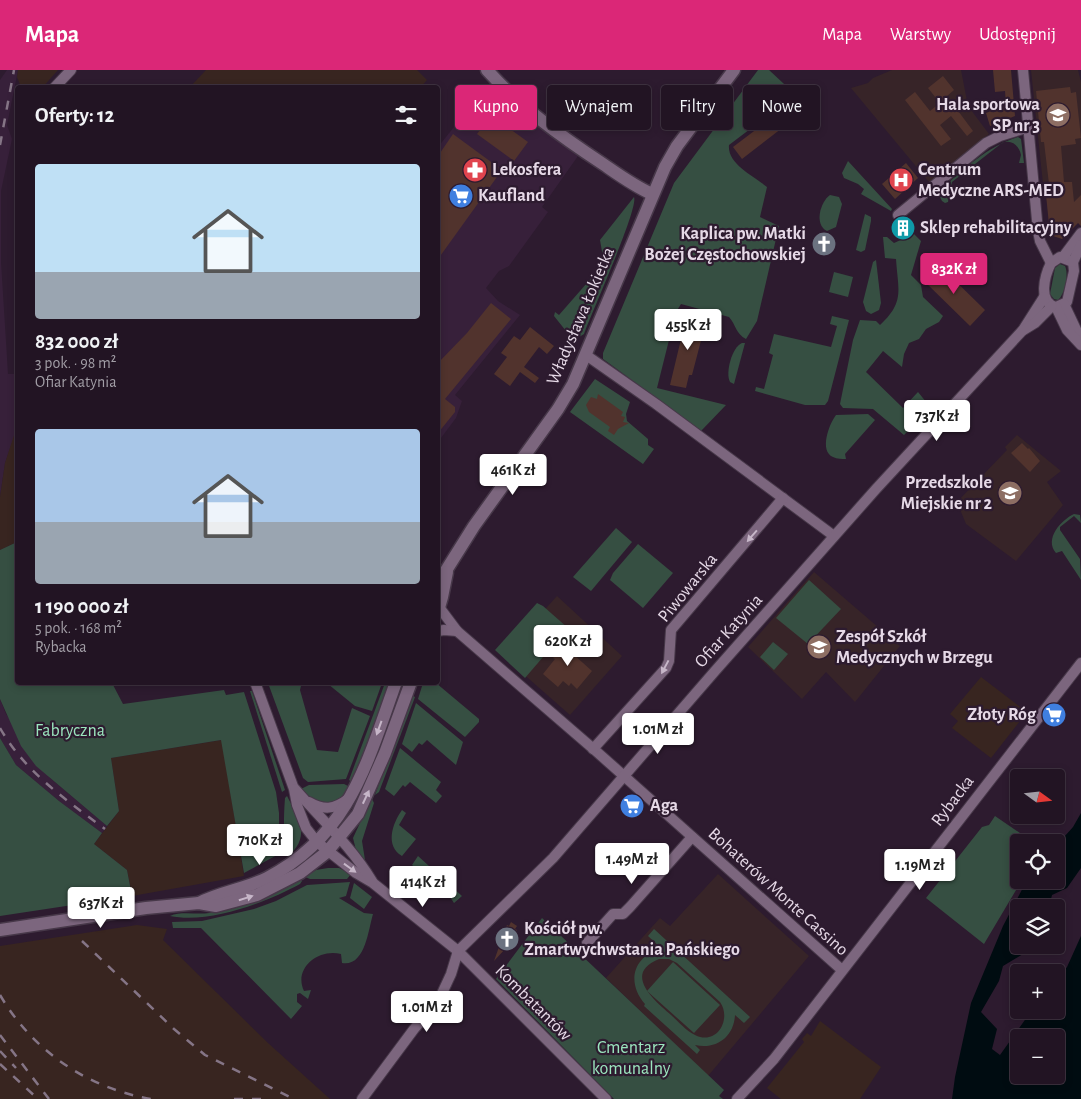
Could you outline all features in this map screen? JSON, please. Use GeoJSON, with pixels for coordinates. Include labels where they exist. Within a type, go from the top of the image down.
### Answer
{"type":"FeatureCollection","features":[{"type":"Feature","properties":{"kind":"main road"},"geometry":{"type":"LineString","coordinates":[[487,70],[517,99],[572,143],[635,185],[652,194]]}},
{"type":"Feature","properties":{"kind":"main road","name":"Władysława Łokietka"},"geometry":{"type":"LineString","coordinates":[[440,578],[474,526],[574,384],[652,194],[677,146],[734,70]]}},
{"type":"Feature","properties":{"kind":"main road","name":"Władysława Łokietka"},"geometry":{"type":"LineString","coordinates":[[440,600],[447,569]]}},
{"type":"Feature","properties":{"kind":"main road"},"geometry":{"type":"LineString","coordinates":[[0,930],[204,900],[266,879],[294,863],[331,828],[352,796],[395,685]]}},
{"type":"Feature","properties":{"kind":"main road"},"geometry":{"type":"LineString","coordinates":[[204,900],[216,906],[257,895],[300,873],[327,852],[358,814],[410,685]]}},
{"type":"Feature","properties":{"kind":"street"},"geometry":{"type":"LineString","coordinates":[[57,85],[71,70]]}},
{"type":"Feature","properties":{"kind":"street"},"geometry":{"type":"LineString","coordinates":[[1023,70],[1040,241],[1051,262],[1044,297],[1057,306],[1067,330],[1081,343]]}},
{"type":"Feature","properties":{"kind":"street"},"geometry":{"type":"LineString","coordinates":[[898,215],[986,143],[1000,136],[1029,127]]}},
{"type":"Feature","properties":{"kind":"street"},"geometry":{"type":"LineString","coordinates":[[1068,259],[1081,233]]}},
{"type":"Feature","properties":{"kind":"street"},"geometry":{"type":"LineString","coordinates":[[1068,259],[1081,245]]}},
{"type":"Feature","properties":{"kind":"street"},"geometry":{"type":"LineString","coordinates":[[1051,262],[1058,258],[1068,259]]}},
{"type":"Feature","properties":{"kind":"street"},"geometry":{"type":"LineString","coordinates":[[1057,306],[1068,302],[1074,270],[1068,259]]}},
{"type":"Feature","properties":{"kind":"street","name":"Ofiar Katynia"},"geometry":{"type":"LineString","coordinates":[[458,951],[553,858],[834,536],[1022,331],[1044,297]]}},
{"type":"Feature","properties":{"kind":"street","name":"Ofiar Katynia"},"geometry":{"type":"LineString","coordinates":[[1022,331],[1057,306]]}},
{"type":"Feature","properties":{"kind":"street"},"geometry":{"type":"LineString","coordinates":[[586,355],[834,536]]}},
{"type":"Feature","properties":{"kind":"street","name":"Piwowarska"},"geometry":{"type":"LineString","coordinates":[[593,749],[666,668],[669,661],[671,630],[783,498]]}},
{"type":"Feature","properties":{"kind":"street","name":"Bohaterów Monte Cassino"},"geometry":{"type":"LineString","coordinates":[[440,611],[457,631],[624,776],[842,970]]}},
{"type":"Feature","properties":{"kind":"street"},"geometry":{"type":"LineString","coordinates":[[440,631],[457,631]]}},
{"type":"Feature","properties":{"kind":"street","name":"Rybacka"},"geometry":{"type":"LineString","coordinates":[[737,1099],[774,1059],[1081,663]]}},
{"type":"Feature","properties":{"kind":"street"},"geometry":{"type":"LineString","coordinates":[[257,685],[294,789],[297,805],[306,828],[317,842]]}},
{"type":"Feature","properties":{"kind":"street"},"geometry":{"type":"LineString","coordinates":[[294,789],[363,865],[373,883]]}},
{"type":"Feature","properties":{"kind":"street"},"geometry":{"type":"LineString","coordinates":[[302,798],[318,807],[330,808],[340,805],[352,796]]}},
{"type":"Feature","properties":{"kind":"street","name":"Bohaterów Monte Cassino"},"geometry":{"type":"LineString","coordinates":[[587,943],[613,914],[623,914],[630,907],[692,837]]}},
{"type":"Feature","properties":{"kind":"street","name":"Kombatantów"},"geometry":{"type":"LineString","coordinates":[[317,842],[327,852],[373,883],[458,951],[606,1099]]}},
{"type":"Feature","properties":{"kind":"street"},"geometry":{"type":"LineString","coordinates":[[362,1099],[414,1029],[438,1002],[451,974],[458,951]]}},
{"type":"Feature","properties":{"kind":"shaded area"},"geometry":{"type":"Polygon","coordinates":[[[7,70],[18,70],[7,125],[12,139],[1,191],[1,262],[8,374],[15,374],[15,435],[5,463],[0,497],[0,80],[7,70]]]}},
{"type":"Feature","properties":{"kind":"shaded area"},"geometry":{"type":"Polygon","coordinates":[[[18,70],[58,70],[45,85],[20,85],[17,77],[18,70]]]}},
{"type":"Feature","properties":{"kind":"shaded area"},"geometry":{"type":"Polygon","coordinates":[[[206,70],[417,70],[427,80],[423,85],[192,85],[206,70]]]}},
{"type":"Feature","properties":{"kind":"shaded area"},"geometry":{"type":"Polygon","coordinates":[[[892,70],[961,70],[968,106],[989,134],[929,182],[851,88],[868,83],[873,78],[892,70]]]}},
{"type":"Feature","properties":{"kind":"shaded area"},"geometry":{"type":"Polygon","coordinates":[[[1031,70],[1078,70],[1081,82],[1081,220],[1062,239],[1048,212],[1045,185],[1043,184],[1031,70]]]}},
{"type":"Feature","properties":{"kind":"shaded area"},"geometry":{"type":"Polygon","coordinates":[[[537,124],[578,156],[542,207],[548,212],[509,266],[499,271],[486,288],[498,301],[520,315],[455,395],[462,401],[456,418],[440,439],[440,144],[455,126],[455,130],[537,130],[537,124]]]}},
{"type":"Feature","properties":{"kind":"shaded area"},"geometry":{"type":"Polygon","coordinates":[[[15,432],[15,543],[0,550],[0,497],[5,463],[15,432]]]}},
{"type":"Feature","properties":{"kind":"shaded area","name":"Przedszkole Miejskie nr 2"},"geometry":{"type":"Polygon","coordinates":[[[1017,435],[1061,471],[1047,482],[1063,505],[1016,561],[966,524],[957,502],[1007,450],[1005,447],[1017,435]]]}},
{"type":"Feature","properties":{"kind":"shaded area"},"geometry":{"type":"Polygon","coordinates":[[[814,572],[900,646],[855,702],[826,672],[802,699],[748,647],[814,572]]]}},
{"type":"Feature","properties":{"kind":"shaded area"},"geometry":{"type":"Polygon","coordinates":[[[557,596],[622,656],[570,715],[503,656],[557,596]]]}},
{"type":"Feature","properties":{"kind":"shaded area"},"geometry":{"type":"Polygon","coordinates":[[[981,677],[1027,712],[991,758],[952,728],[958,721],[950,714],[981,677]]]}},
{"type":"Feature","properties":{"kind":"shaded area"},"geometry":{"type":"Polygon","coordinates":[[[0,699],[6,714],[50,778],[107,826],[102,833],[59,801],[16,765],[0,738],[0,699]]]}},
{"type":"Feature","properties":{"kind":"shaded area"},"geometry":{"type":"Polygon","coordinates":[[[222,740],[244,876],[132,896],[127,870],[94,844],[119,811],[111,758],[222,740]]]}},
{"type":"Feature","properties":{"kind":"shaded area"},"geometry":{"type":"Polygon","coordinates":[[[1081,813],[1081,868],[1065,889],[1065,836],[1081,813]]]}},
{"type":"Feature","properties":{"kind":"shaded area"},"geometry":{"type":"Polygon","coordinates":[[[718,874],[809,956],[708,1076],[606,978],[660,918],[670,926],[718,874]]]}},
{"type":"Feature","properties":{"kind":"shaded area"},"geometry":{"type":"Polygon","coordinates":[[[1022,889],[1065,889],[1052,895],[1051,899],[1017,899],[1022,889]]]}},
{"type":"Feature","properties":{"kind":"shaded area"},"geometry":{"type":"Polygon","coordinates":[[[1010,913],[1010,954],[1023,954],[1003,966],[999,981],[981,1012],[997,1029],[992,1049],[1000,1055],[1010,1041],[1010,1084],[1065,1084],[1065,1029],[1018,1029],[1026,1019],[1065,1019],[1065,969],[1081,936],[1081,1099],[952,1099],[971,1003],[1010,913]]]}},
{"type":"Feature","properties":{"kind":"shaded area"},"geometry":{"type":"Polygon","coordinates":[[[137,925],[167,929],[163,940],[268,1043],[330,1099],[0,1099],[0,946],[137,925]]]}},
{"type":"Feature","properties":{"kind":"shaded area"},"geometry":{"type":"Polygon","coordinates":[[[820,1021],[881,1067],[860,1099],[781,1099],[767,1088],[804,1042],[802,1039],[807,1033],[811,1036],[820,1021]]]}},
{"type":"Feature","properties":{"kind":"green space"},"geometry":{"type":"Polygon","coordinates":[[[758,70],[769,70],[785,85],[747,85],[758,70]]]}},
{"type":"Feature","properties":{"kind":"green space"},"geometry":{"type":"Polygon","coordinates":[[[743,90],[743,130],[749,130],[729,145],[732,158],[767,187],[760,217],[779,226],[757,321],[746,339],[738,332],[729,317],[681,304],[676,312],[657,388],[726,405],[701,431],[603,359],[603,353],[674,183],[713,130],[733,130],[733,104],[743,90]]]}},
{"type":"Feature","properties":{"kind":"green space"},"geometry":{"type":"Polygon","coordinates":[[[1018,137],[1021,139],[1024,163],[1019,163],[1021,155],[1016,146],[1011,142],[1005,142],[1018,137]]]}},
{"type":"Feature","properties":{"kind":"green space"},"geometry":{"type":"Polygon","coordinates":[[[1000,144],[952,182],[948,202],[942,201],[939,195],[941,189],[986,152],[1000,144]]]}},
{"type":"Feature","properties":{"kind":"green space"},"geometry":{"type":"Polygon","coordinates":[[[848,161],[892,209],[891,211],[861,194],[864,189],[844,178],[842,173],[848,161]]]}},
{"type":"Feature","properties":{"kind":"green space"},"geometry":{"type":"Polygon","coordinates":[[[830,195],[839,197],[842,204],[836,227],[827,231],[821,224],[820,213],[823,203],[830,195]]]}},
{"type":"Feature","properties":{"kind":"green space"},"geometry":{"type":"Polygon","coordinates":[[[634,197],[634,205],[614,262],[584,334],[576,339],[566,331],[554,316],[555,312],[559,315],[604,263],[600,240],[634,197]]]}},
{"type":"Feature","properties":{"kind":"green space"},"geometry":{"type":"Polygon","coordinates":[[[865,214],[871,217],[871,221],[865,250],[861,252],[856,250],[865,214]]]}},
{"type":"Feature","properties":{"kind":"green space"},"geometry":{"type":"Polygon","coordinates":[[[914,234],[921,241],[911,275],[921,285],[923,297],[943,316],[939,322],[926,329],[919,339],[909,343],[904,354],[902,367],[883,351],[866,372],[903,408],[918,392],[931,408],[904,435],[873,409],[843,408],[840,404],[853,340],[860,320],[876,321],[880,325],[888,317],[897,302],[896,259],[885,258],[883,237],[887,237],[894,243],[914,234]]]}},
{"type":"Feature","properties":{"kind":"green space"},"geometry":{"type":"Polygon","coordinates":[[[876,260],[881,303],[879,310],[871,314],[866,311],[863,302],[873,262],[876,260]]]}},
{"type":"Feature","properties":{"kind":"green space"},"geometry":{"type":"Polygon","coordinates":[[[1060,264],[1065,266],[1066,279],[1063,293],[1058,300],[1054,299],[1050,294],[1055,268],[1060,264]]]}},
{"type":"Feature","properties":{"kind":"green space"},"geometry":{"type":"Polygon","coordinates":[[[834,272],[853,277],[848,297],[829,292],[834,272]]]}},
{"type":"Feature","properties":{"kind":"green space"},"geometry":{"type":"Polygon","coordinates":[[[832,316],[849,320],[828,401],[825,405],[805,405],[755,391],[756,387],[764,389],[773,355],[769,353],[774,334],[831,347],[837,326],[830,324],[832,316]]]}},
{"type":"Feature","properties":{"kind":"green space"},"geometry":{"type":"Polygon","coordinates":[[[745,343],[734,384],[730,382],[729,367],[732,355],[738,345],[745,343]]]}},
{"type":"Feature","properties":{"kind":"green space"},"geometry":{"type":"Polygon","coordinates":[[[595,379],[630,402],[626,414],[627,421],[648,439],[648,445],[654,449],[643,464],[570,412],[595,379]]]}},
{"type":"Feature","properties":{"kind":"green space"},"geometry":{"type":"Polygon","coordinates":[[[868,414],[875,420],[845,454],[846,459],[836,458],[829,454],[826,443],[827,437],[836,415],[868,414]]]}},
{"type":"Feature","properties":{"kind":"green space"},"geometry":{"type":"Polygon","coordinates":[[[1074,514],[1080,515],[1081,523],[1074,516],[1060,527],[1060,530],[1080,559],[1081,580],[1062,551],[1056,553],[1052,542],[1059,525],[1074,514]]]}},
{"type":"Feature","properties":{"kind":"green space"},"geometry":{"type":"Polygon","coordinates":[[[616,528],[632,542],[591,591],[573,577],[616,528]]]}},
{"type":"Feature","properties":{"kind":"green space","name":"Fabryczna"},"geometry":{"type":"Polygon","coordinates":[[[15,543],[15,685],[113,685],[123,704],[224,690],[226,695],[244,692],[276,792],[279,813],[279,854],[244,873],[221,740],[111,758],[119,811],[107,826],[36,766],[21,746],[0,699],[0,550],[15,543]]]}},
{"type":"Feature","properties":{"kind":"green space"},"geometry":{"type":"Polygon","coordinates":[[[638,544],[673,573],[643,608],[610,580],[613,573],[638,544]]]}},
{"type":"Feature","properties":{"kind":"green space"},"geometry":{"type":"Polygon","coordinates":[[[809,580],[841,609],[808,644],[776,618],[809,580]]]}},
{"type":"Feature","properties":{"kind":"green space"},"geometry":{"type":"Polygon","coordinates":[[[537,603],[568,628],[525,678],[495,650],[537,603]]]}},
{"type":"Feature","properties":{"kind":"green space"},"geometry":{"type":"Polygon","coordinates":[[[773,642],[788,654],[774,670],[760,657],[773,642]]]}},
{"type":"Feature","properties":{"kind":"green space"},"geometry":{"type":"Polygon","coordinates":[[[269,685],[301,685],[300,690],[317,750],[338,752],[352,708],[370,716],[346,779],[308,782],[303,778],[269,685]]]}},
{"type":"Feature","properties":{"kind":"green space"},"geometry":{"type":"Polygon","coordinates":[[[329,685],[381,685],[372,711],[355,706],[329,685]]]}},
{"type":"Feature","properties":{"kind":"green space"},"geometry":{"type":"Polygon","coordinates":[[[384,685],[389,685],[353,783],[349,780],[384,685]]]}},
{"type":"Feature","properties":{"kind":"green space"},"geometry":{"type":"Polygon","coordinates":[[[422,685],[438,685],[479,719],[479,722],[465,737],[418,699],[422,685]]]}},
{"type":"Feature","properties":{"kind":"green space"},"geometry":{"type":"Polygon","coordinates":[[[250,691],[252,691],[285,790],[282,792],[250,691]]]}},
{"type":"Feature","properties":{"kind":"green space"},"geometry":{"type":"Polygon","coordinates":[[[411,695],[415,697],[379,792],[375,795],[411,695]]]}},
{"type":"Feature","properties":{"kind":"green space"},"geometry":{"type":"Polygon","coordinates":[[[416,703],[463,742],[456,765],[427,740],[422,745],[419,743],[412,752],[402,744],[416,703]]]}},
{"type":"Feature","properties":{"kind":"green space"},"geometry":{"type":"Polygon","coordinates":[[[0,738],[16,765],[59,801],[102,833],[94,844],[127,870],[132,896],[0,916],[0,738]]]}},
{"type":"Feature","properties":{"kind":"green space"},"geometry":{"type":"Polygon","coordinates":[[[400,748],[441,782],[436,790],[442,796],[436,803],[410,782],[405,787],[403,785],[394,796],[385,789],[400,748]]]}},
{"type":"Feature","properties":{"kind":"green space"},"geometry":{"type":"Polygon","coordinates":[[[344,784],[350,787],[345,794],[334,802],[327,803],[313,799],[301,789],[309,785],[344,784]]]}},
{"type":"Feature","properties":{"kind":"green space"},"geometry":{"type":"Polygon","coordinates":[[[287,796],[301,826],[300,840],[290,855],[287,850],[284,827],[285,798],[287,796]]]}},
{"type":"Feature","properties":{"kind":"green space"},"geometry":{"type":"Polygon","coordinates":[[[371,799],[374,803],[362,841],[365,860],[356,850],[353,838],[371,799]]]}},
{"type":"Feature","properties":{"kind":"green space"},"geometry":{"type":"Polygon","coordinates":[[[402,810],[406,813],[399,825],[416,839],[402,856],[393,847],[392,834],[395,822],[402,810]]]}},
{"type":"Feature","properties":{"kind":"green space"},"geometry":{"type":"Polygon","coordinates":[[[995,816],[1021,834],[1010,834],[1010,889],[1017,889],[984,944],[926,898],[982,827],[989,825],[995,816]]]}},
{"type":"Feature","properties":{"kind":"green space"},"geometry":{"type":"Polygon","coordinates":[[[418,856],[462,896],[454,903],[448,894],[412,865],[418,856]]]}},
{"type":"Feature","properties":{"kind":"green space"},"geometry":{"type":"Polygon","coordinates":[[[339,868],[351,874],[347,879],[310,879],[305,877],[316,870],[339,868]]]}},
{"type":"Feature","properties":{"kind":"green space"},"geometry":{"type":"Polygon","coordinates":[[[301,879],[300,884],[254,905],[202,917],[185,918],[170,916],[209,913],[245,905],[279,891],[301,879]]]}},
{"type":"Feature","properties":{"kind":"green space"},"geometry":{"type":"Polygon","coordinates":[[[350,882],[346,896],[339,898],[364,913],[373,914],[361,954],[350,963],[342,963],[341,954],[333,953],[324,954],[310,962],[302,975],[304,991],[311,990],[308,999],[300,993],[297,994],[297,1002],[302,1006],[291,1019],[201,928],[173,928],[172,922],[202,921],[254,909],[276,901],[307,885],[350,882]]]}},
{"type":"Feature","properties":{"kind":"green space"},"geometry":{"type":"Polygon","coordinates":[[[354,883],[372,897],[364,909],[350,898],[354,883]]]}},
{"type":"Feature","properties":{"kind":"green space","name":"Cmentarz komunalny"},"geometry":{"type":"Polygon","coordinates":[[[542,918],[724,1090],[719,1096],[723,1099],[614,1099],[496,979],[542,918]]]}},
{"type":"Feature","properties":{"kind":"green space"},"geometry":{"type":"Polygon","coordinates":[[[654,929],[750,1017],[744,1023],[735,1015],[734,1023],[727,1035],[717,1044],[710,1046],[695,1045],[700,1050],[697,1054],[644,1006],[645,1004],[639,996],[634,979],[639,964],[644,957],[662,949],[648,936],[654,929]],[[659,959],[648,965],[643,972],[642,980],[650,995],[695,1035],[710,1037],[716,1034],[723,1023],[724,1016],[720,1002],[677,963],[669,959],[659,959]]]}},
{"type":"Feature","properties":{"kind":"green space"},"geometry":{"type":"Polygon","coordinates":[[[673,962],[720,1005],[694,1033],[647,991],[673,962]]]}},
{"type":"Feature","properties":{"kind":"building"},"geometry":{"type":"Polygon","coordinates":[[[993,70],[1011,70],[1015,116],[990,126],[986,113],[1006,105],[1005,91],[995,92],[993,70]]]}},
{"type":"Feature","properties":{"kind":"building"},"geometry":{"type":"Polygon","coordinates":[[[943,76],[954,90],[947,96],[973,131],[967,136],[951,116],[940,125],[951,139],[941,146],[905,100],[915,92],[930,111],[940,103],[928,88],[943,76]]]}},
{"type":"Feature","properties":{"kind":"building","name":"Hala sportowa SP nr 3"},"geometry":{"type":"Polygon","coordinates":[[[1070,87],[1071,93],[1076,92],[1081,138],[1075,139],[1076,144],[1061,146],[1064,182],[1072,182],[1074,202],[1081,195],[1081,226],[1078,223],[1062,239],[1050,235],[1045,184],[1049,184],[1044,142],[1041,142],[1036,91],[1070,87]]]}},
{"type":"Feature","properties":{"kind":"building"},"geometry":{"type":"Polygon","coordinates":[[[480,130],[512,130],[528,142],[514,161],[477,134],[480,130]]]}},
{"type":"Feature","properties":{"kind":"building"},"geometry":{"type":"Polygon","coordinates":[[[755,130],[780,130],[742,159],[733,147],[755,130]]]}},
{"type":"Feature","properties":{"kind":"building","name":"Kaufland"},"geometry":{"type":"Polygon","coordinates":[[[453,134],[502,170],[440,256],[440,153],[453,134]]]}},
{"type":"Feature","properties":{"kind":"building","name":"Centrum Medyczne ARS-MED"},"geometry":{"type":"Polygon","coordinates":[[[906,163],[918,178],[895,199],[882,184],[906,163]]]}},
{"type":"Feature","properties":{"kind":"building","name":"Sklep rehabilitacyjny"},"geometry":{"type":"Polygon","coordinates":[[[902,220],[912,231],[906,236],[895,224],[902,220]]]}},
{"type":"Feature","properties":{"kind":"building"},"geometry":{"type":"Polygon","coordinates":[[[938,264],[985,310],[970,326],[922,279],[938,264]]]}},
{"type":"Feature","properties":{"kind":"building"},"geometry":{"type":"Polygon","coordinates":[[[491,303],[511,319],[445,399],[455,407],[455,412],[440,431],[440,361],[467,333],[491,303]]]}},
{"type":"Feature","properties":{"kind":"building"},"geometry":{"type":"Polygon","coordinates":[[[687,314],[703,318],[700,332],[703,333],[692,375],[689,375],[686,388],[670,385],[687,314]]]}},
{"type":"Feature","properties":{"kind":"building"},"geometry":{"type":"Polygon","coordinates":[[[530,327],[554,346],[547,354],[539,347],[524,367],[539,378],[535,383],[520,372],[510,386],[494,374],[507,357],[501,353],[514,336],[520,340],[530,327]]]}},
{"type":"Feature","properties":{"kind":"building"},"geometry":{"type":"Polygon","coordinates":[[[598,394],[623,412],[621,416],[625,417],[623,422],[629,423],[618,429],[614,435],[608,431],[610,427],[589,412],[586,405],[591,397],[597,399],[598,394]]]}},
{"type":"Feature","properties":{"kind":"building","name":"Przedszkole Miejskie nr 2"},"geometry":{"type":"Polygon","coordinates":[[[1022,443],[1040,461],[1030,472],[1011,453],[1022,443]]]}},
{"type":"Feature","properties":{"kind":"building"},"geometry":{"type":"Polygon","coordinates":[[[572,637],[578,642],[574,647],[577,649],[573,654],[592,671],[577,689],[571,683],[569,686],[563,681],[558,687],[543,674],[555,659],[553,658],[572,637]]]}},
{"type":"Feature","properties":{"kind":"building","name":"Kościół pw. Zmartwychwstania Pańskiego"},"geometry":{"type":"Polygon","coordinates":[[[511,922],[517,926],[515,929],[517,930],[508,950],[506,948],[494,961],[500,944],[498,944],[507,925],[509,926],[511,922]]]}},
{"type":"Feature","properties":{"kind":"railway"},"geometry":{"type":"LineString","coordinates":[[0,145],[14,70]]}},
{"type":"Feature","properties":{"kind":"railway"},"geometry":{"type":"LineString","coordinates":[[0,728],[21,758],[47,784],[105,829]]}},
{"type":"Feature","properties":{"kind":"railway"},"geometry":{"type":"LineString","coordinates":[[82,941],[174,1029],[205,1055],[294,1099]]}},
{"type":"Feature","properties":{"kind":"railway"},"geometry":{"type":"LineString","coordinates":[[0,995],[13,1015],[29,1033],[45,1050],[64,1064],[105,1086],[127,1094],[151,1099]]}},
{"type":"Feature","properties":{"kind":"railway"},"geometry":{"type":"LineString","coordinates":[[0,1035],[49,1099]]}},
{"type":"Feature","properties":{"kind":"railway"},"geometry":{"type":"LineString","coordinates":[[0,1051],[16,1068]]}},
{"type":"Feature","properties":{"kind":"railway"},"geometry":{"type":"LineString","coordinates":[[0,1064],[38,1099]]}},
{"type":"Feature","properties":{"kind":"railway"},"geometry":{"type":"LineString","coordinates":[[234,1099],[263,1099]]}},
{"type":"Feature","properties":{"kind":"place","name":"Hala sportowa SP nr 3"},"geometry":{"type":"Point","coordinates":[1058,115]}},
{"type":"Feature","properties":{"kind":"place","name":"Lekosfera"},"geometry":{"type":"Point","coordinates":[475,170]}},
{"type":"Feature","properties":{"kind":"place","name":"Centrum Medyczne ARS-MED"},"geometry":{"type":"Point","coordinates":[901,180]}},
{"type":"Feature","properties":{"kind":"place","name":"Kaufland"},"geometry":{"type":"Point","coordinates":[461,196]}},
{"type":"Feature","properties":{"kind":"place","name":"Sklep rehabilitacyjny"},"geometry":{"type":"Point","coordinates":[903,228]}},
{"type":"Feature","properties":{"kind":"place","name":"Kaplica pw. Matki Bożej Częstochowskiej"},"geometry":{"type":"Point","coordinates":[824,244]}},
{"type":"Feature","properties":{"kind":"place","name":"Przedszkole Miejskie nr 2"},"geometry":{"type":"Point","coordinates":[1010,493]}},
{"type":"Feature","properties":{"kind":"place","name":"Zespół Szkół Medycznych w Brzegu"},"geometry":{"type":"Point","coordinates":[819,647]}},
{"type":"Feature","properties":{"kind":"place","name":"Złoty Róg"},"geometry":{"type":"Point","coordinates":[1054,715]}},
{"type":"Feature","properties":{"kind":"place","name":"Aga"},"geometry":{"type":"Point","coordinates":[632,806]}},
{"type":"Feature","properties":{"kind":"place","name":"Kościół pw. Zmartwychwstania Pańskiego"},"geometry":{"type":"Point","coordinates":[507,939]}}]}
